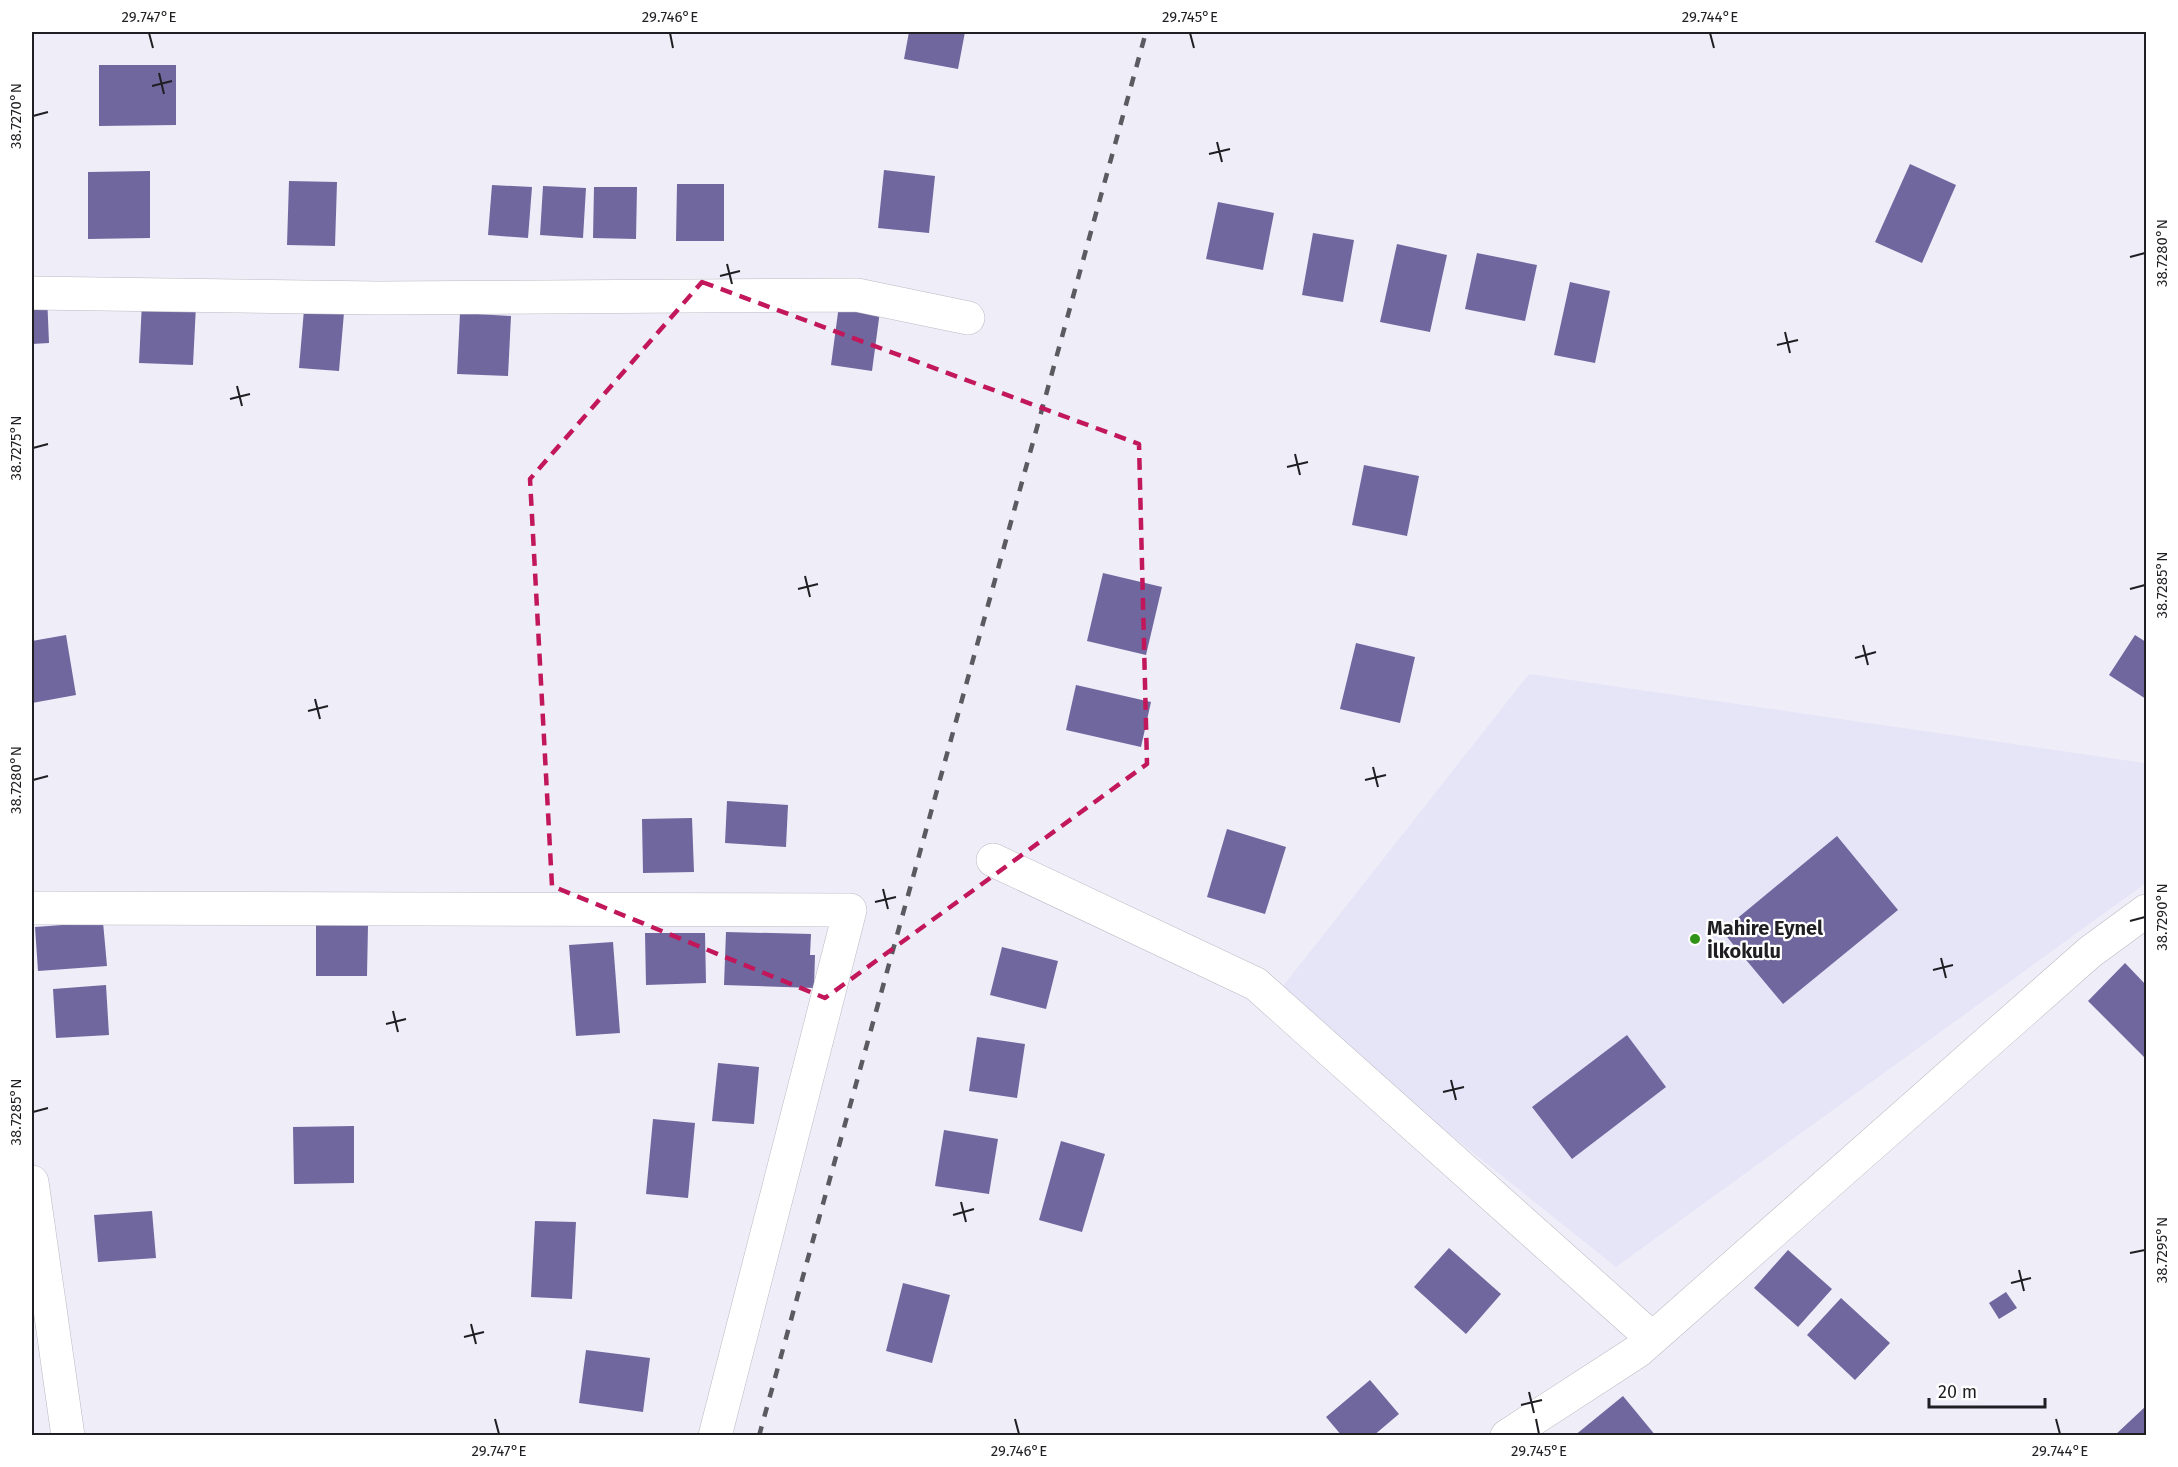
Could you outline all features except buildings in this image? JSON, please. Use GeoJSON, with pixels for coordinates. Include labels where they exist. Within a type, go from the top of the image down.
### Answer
{"type":"FeatureCollection","features":[{"type":"Feature","properties":{"kind":"street"},"geometry":{"type":"LineString","coordinates":[[32,293],[377,298],[857,295],[968,318]]}},
{"type":"Feature","properties":{"kind":"street"},"geometry":{"type":"LineString","coordinates":[[993,860],[1256,984],[1652,1338]]}},
{"type":"Feature","properties":{"kind":"street"},"geometry":{"type":"LineString","coordinates":[[32,908],[850,910],[715,1436]]}},
{"type":"Feature","properties":{"kind":"street"},"geometry":{"type":"LineString","coordinates":[[1507,1436],[1638,1351],[2090,952],[2146,911]]}},
{"type":"Feature","properties":{"kind":"street"},"geometry":{"type":"LineString","coordinates":[[32,1182],[68,1436]]}},
{"type":"Feature","properties":{"kind":"highlighted area"},"geometry":{"type":"Polygon","coordinates":[[[702,282],[1139,444],[1147,764],[825,998],[552,886],[530,479],[702,282]]]}},
{"type":"Feature","properties":{"kind":"shaded area","name":"Mahire Eynel İlkokulu"},"geometry":{"type":"Polygon","coordinates":[[[1529,674],[2144,763],[2146,883],[1616,1267],[1276,995],[1529,674]]]}},
{"type":"Feature","properties":{"kind":"railway"},"geometry":{"type":"LineString","coordinates":[[759,1436],[1146,32]]}},
{"type":"Feature","properties":{"kind":"place","name":"Mahire Eynel İlkokulu"},"geometry":{"type":"Point","coordinates":[1695,939]}}]}
